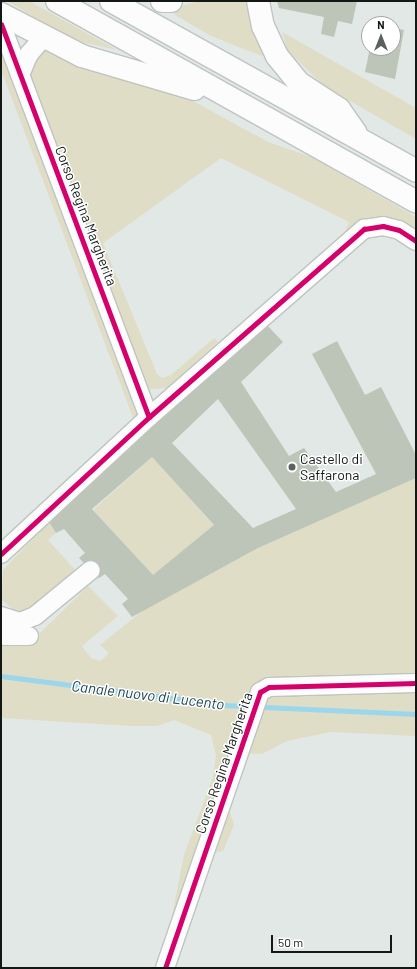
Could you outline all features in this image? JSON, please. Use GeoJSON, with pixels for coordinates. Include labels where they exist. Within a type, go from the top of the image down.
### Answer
{"type":"FeatureCollection","features":[{"type":"Feature","properties":{"kind":"main road"},"geometry":{"type":"LineString","coordinates":[[57,1],[416,202]]}},
{"type":"Feature","properties":{"kind":"main road"},"geometry":{"type":"LineString","coordinates":[[111,1],[361,138],[416,171]]}},
{"type":"Feature","properties":{"kind":"main road"},"geometry":{"type":"LineString","coordinates":[[162,1],[171,1]]}},
{"type":"Feature","properties":{"kind":"main road"},"geometry":{"type":"LineString","coordinates":[[258,1],[263,26],[277,56],[299,83],[339,109],[361,138]]}},
{"type":"Feature","properties":{"kind":"main road"},"geometry":{"type":"LineString","coordinates":[[1,14],[43,38],[82,56],[148,74],[249,108]]}},
{"type":"Feature","properties":{"kind":"street","name":"Corso Regina Margherita"},"geometry":{"type":"LineString","coordinates":[[1,24],[149,417]]}},
{"type":"Feature","properties":{"kind":"street"},"geometry":{"type":"LineString","coordinates":[[20,75],[29,54],[43,38]]}},
{"type":"Feature","properties":{"kind":"street"},"geometry":{"type":"LineString","coordinates":[[1,554],[149,417],[364,229],[383,226],[399,230],[416,242]]}},
{"type":"Feature","properties":{"kind":"street"},"geometry":{"type":"LineString","coordinates":[[1,616],[20,622],[35,616],[91,570]]}},
{"type":"Feature","properties":{"kind":"street"},"geometry":{"type":"LineString","coordinates":[[1,633],[5,636],[29,636]]}},
{"type":"Feature","properties":{"kind":"street","name":"Corso Regina Margherita"},"geometry":{"type":"LineString","coordinates":[[165,968],[260,692],[269,687],[416,683]]}},
{"type":"Feature","properties":{"kind":"shaded area"},"geometry":{"type":"Polygon","coordinates":[[[7,1],[29,1],[117,50],[73,40],[7,1]]]}},
{"type":"Feature","properties":{"kind":"shaded area"},"geometry":{"type":"Polygon","coordinates":[[[200,1],[249,1],[265,53],[262,56],[211,36],[175,15],[174,8],[200,1]]]}},
{"type":"Feature","properties":{"kind":"shaded area"},"geometry":{"type":"Polygon","coordinates":[[[282,32],[416,108],[416,139],[324,86],[288,51],[282,32]]]}},
{"type":"Feature","properties":{"kind":"shaded area"},"geometry":{"type":"Polygon","coordinates":[[[1,40],[141,412],[134,420],[1,70],[1,40]]]}},
{"type":"Feature","properties":{"kind":"shaded area"},"geometry":{"type":"Polygon","coordinates":[[[45,48],[186,97],[268,142],[311,157],[416,217],[416,232],[389,218],[365,218],[302,277],[300,275],[345,233],[349,222],[221,158],[103,243],[157,374],[162,378],[171,375],[214,338],[218,342],[167,388],[150,389],[143,383],[29,78],[35,60],[45,48]]]}},
{"type":"Feature","properties":{"kind":"shaded area"},"geometry":{"type":"Polygon","coordinates":[[[152,457],[214,525],[155,578],[93,510],[152,457]]]}},
{"type":"Feature","properties":{"kind":"shaded area"},"geometry":{"type":"Polygon","coordinates":[[[416,478],[416,736],[331,732],[287,741],[262,754],[235,753],[223,790],[234,825],[223,851],[200,856],[180,916],[173,911],[184,855],[213,777],[216,756],[211,735],[174,720],[157,726],[131,726],[1,718],[1,641],[10,646],[33,640],[88,586],[118,616],[82,646],[91,658],[101,661],[109,653],[100,645],[145,609],[258,548],[416,478]]]}},
{"type":"Feature","properties":{"kind":"shaded area"},"geometry":{"type":"Polygon","coordinates":[[[49,522],[56,533],[48,540],[76,571],[29,612],[19,614],[2,600],[3,570],[49,522]]]}},
{"type":"Feature","properties":{"kind":"building"},"geometry":{"type":"Polygon","coordinates":[[[277,1],[357,1],[352,24],[338,21],[334,37],[321,34],[324,17],[279,8],[277,1]]]}},
{"type":"Feature","properties":{"kind":"building"},"geometry":{"type":"Polygon","coordinates":[[[401,29],[404,30],[401,46],[401,29]]]}},
{"type":"Feature","properties":{"kind":"building"},"geometry":{"type":"Polygon","coordinates":[[[368,56],[399,56],[395,79],[365,72],[368,56]]]}},
{"type":"Feature","properties":{"kind":"building","name":"Castello di Saffarona"},"geometry":{"type":"Polygon","coordinates":[[[265,323],[283,342],[241,382],[289,456],[304,448],[336,492],[376,474],[312,354],[337,341],[365,395],[381,387],[416,455],[416,478],[258,548],[132,617],[122,604],[128,599],[105,574],[99,578],[79,558],[85,553],[64,529],[56,533],[49,522],[87,488],[83,483],[265,323]],[[218,399],[172,443],[253,528],[296,509],[218,399]],[[152,457],[92,509],[153,575],[214,525],[152,457]]]}},
{"type":"Feature","properties":{"kind":"waterway","name":"Canale nuovo di Lucento"},"geometry":{"type":"LineString","coordinates":[[1,676],[223,705],[416,714]]}},
{"type":"Feature","properties":{"kind":"cycle path"},"geometry":{"type":"LineString","coordinates":[[1,24],[149,417]]}},
{"type":"Feature","properties":{"kind":"cycle path"},"geometry":{"type":"LineString","coordinates":[[1,554],[149,417],[364,229],[383,226],[399,230],[416,241]]}},
{"type":"Feature","properties":{"kind":"cycle path"},"geometry":{"type":"LineString","coordinates":[[165,968],[260,692],[269,687],[416,683]]}},
{"type":"Feature","properties":{"kind":"place","name":"Castello di Saffarona"},"geometry":{"type":"Point","coordinates":[292,467]}}]}
